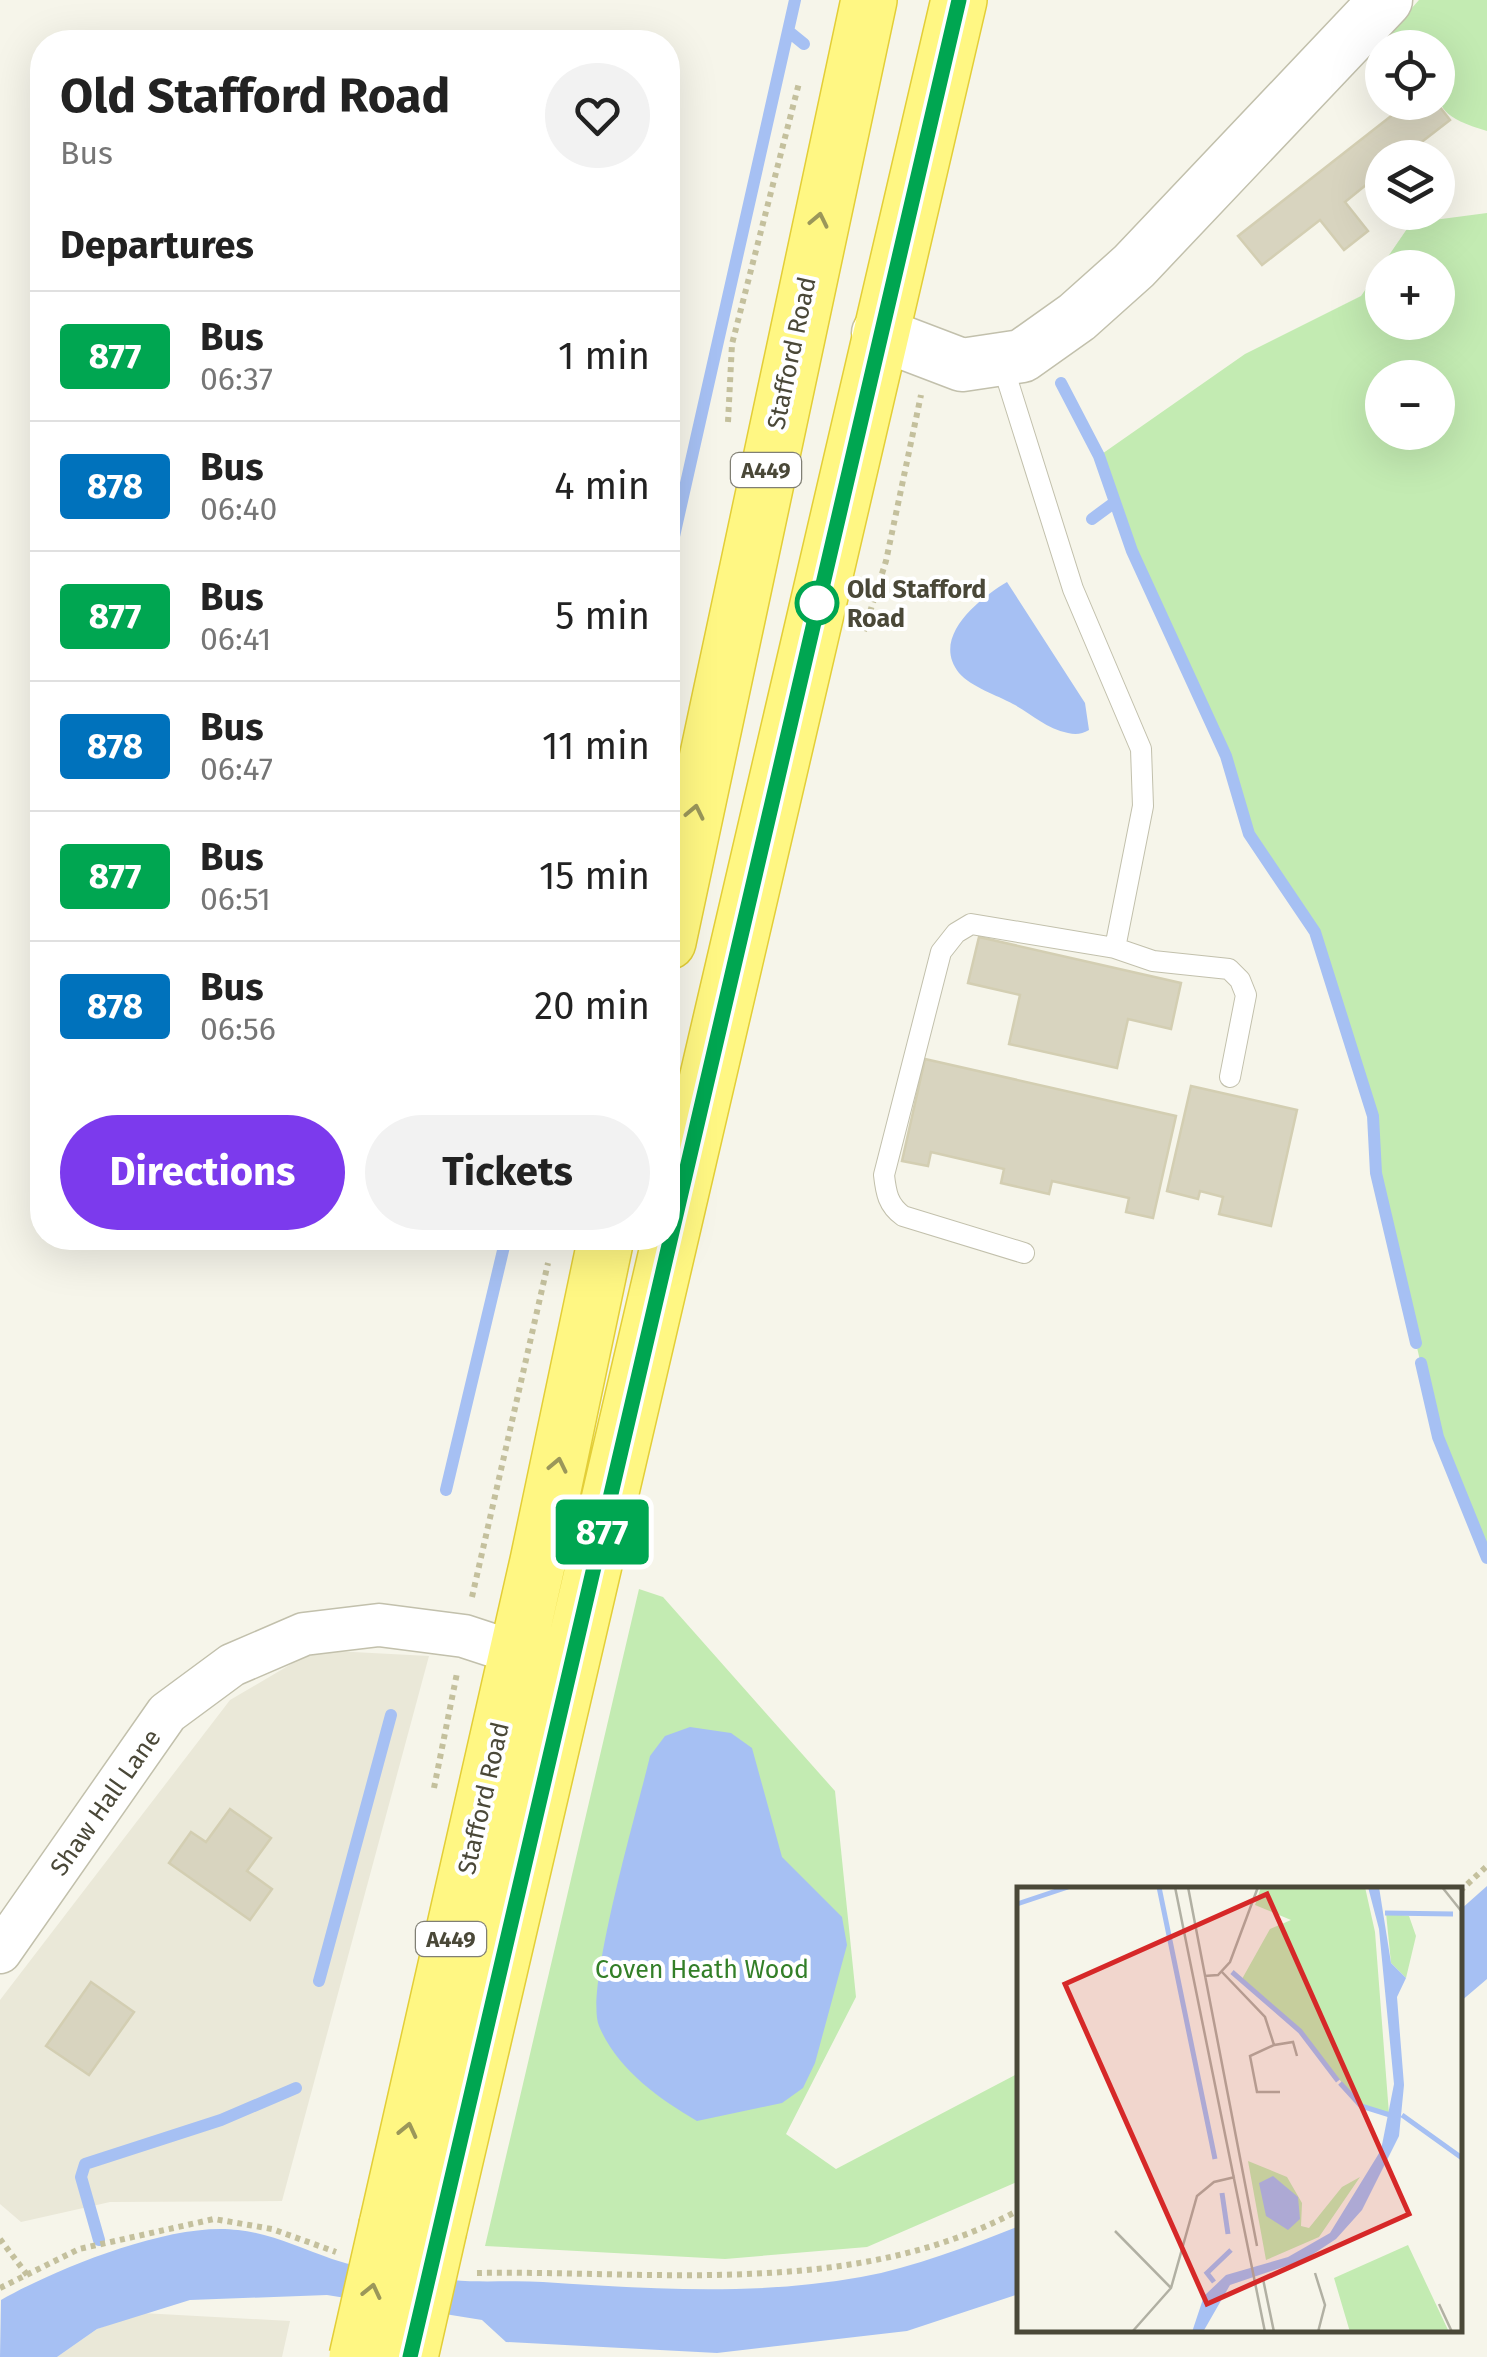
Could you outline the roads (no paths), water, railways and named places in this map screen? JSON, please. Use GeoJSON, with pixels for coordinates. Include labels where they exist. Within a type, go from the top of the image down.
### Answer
{"type":"FeatureCollection","features":[{"type":"Feature","properties":{"kind":"highway","name":"Stafford Road"},"geometry":{"type":"LineString","coordinates":[[680,885],[840,119],[869,0]]}},
{"type":"Feature","properties":{"kind":"highway","name":"Stafford Road"},"geometry":{"type":"LineString","coordinates":[[680,1139],[958,0]]}},
{"type":"Feature","properties":{"kind":"highway","name":"Stafford Road"},"geometry":{"type":"LineString","coordinates":[[410,2357],[413,2227],[516,1653],[603,1250]]}},
{"type":"Feature","properties":{"kind":"highway","name":"Stafford Road"},"geometry":{"type":"LineString","coordinates":[[357,2357],[413,2227],[653,1250]]}},
{"type":"Feature","properties":{"kind":"street"},"geometry":{"type":"LineString","coordinates":[[878,333],[962,365],[1022,356],[1134,266],[1386,0]]}},
{"type":"Feature","properties":{"kind":"street","name":"Shaw Hall Lane"},"geometry":{"type":"LineString","coordinates":[[0,1952],[167,1713],[232,1665],[304,1634],[379,1625],[464,1636],[516,1653]]}},
{"type":"Feature","properties":{"kind":"lane"},"geometry":{"type":"LineString","coordinates":[[1001,359],[1073,589],[1141,749],[1143,806],[1115,948]]}},
{"type":"Feature","properties":{"kind":"lane"},"geometry":{"type":"LineString","coordinates":[[1024,1253],[903,1216],[892,1208],[886,1192],[884,1175],[942,952],[956,933],[971,924],[1115,948],[1153,961],[1228,969],[1240,980],[1246,995],[1230,1077]]}},
{"type":"Feature","properties":{"kind":"water"},"geometry":{"type":"Polygon","coordinates":[[[1007,582],[1085,703],[1089,730],[1074,734],[1052,728],[959,673],[950,646],[954,633],[972,608],[1007,582]]]}},
{"type":"Feature","properties":{"kind":"water"},"geometry":{"type":"Polygon","coordinates":[[[690,1727],[731,1733],[752,1748],[782,1857],[842,1917],[847,1945],[815,2063],[803,2088],[782,2103],[697,2121],[654,2092],[616,2056],[599,2026],[596,2006],[606,1937],[650,1756],[665,1736],[690,1727]]]}},
{"type":"Feature","properties":{"kind":"water"},"geometry":{"type":"Polygon","coordinates":[[[1487,1886],[1487,1979],[1462,2000],[1462,1908],[1487,1886]]]}},
{"type":"Feature","properties":{"kind":"water"},"geometry":{"type":"Polygon","coordinates":[[[1017,2227],[1017,2295],[907,2331],[717,2353],[506,2342],[482,2320],[327,2295],[190,2300],[97,2329],[57,2357],[0,2357],[1,2300],[83,2261],[149,2240],[211,2229],[251,2232],[346,2263],[391,2272],[463,2281],[622,2287],[742,2289],[822,2283],[881,2273],[1017,2227]]]}},
{"type":"Feature","properties":{"kind":"waterway"},"geometry":{"type":"LineString","coordinates":[[680,510],[795,0]]}},
{"type":"Feature","properties":{"kind":"waterway"},"geometry":{"type":"LineString","coordinates":[[788,31],[804,44]]}},
{"type":"Feature","properties":{"kind":"waterway"},"geometry":{"type":"LineString","coordinates":[[1061,383],[1099,456],[1132,551],[1226,756],[1249,834],[1315,932],[1373,1116],[1376,1173],[1416,1343]]}},
{"type":"Feature","properties":{"kind":"waterway"},"geometry":{"type":"LineString","coordinates":[[1092,519],[1115,502]]}},
{"type":"Feature","properties":{"kind":"waterway"},"geometry":{"type":"LineString","coordinates":[[446,1490],[503,1250]]}},
{"type":"Feature","properties":{"kind":"waterway"},"geometry":{"type":"LineString","coordinates":[[1421,1363],[1438,1437],[1487,1558]]}},
{"type":"Feature","properties":{"kind":"waterway"},"geometry":{"type":"LineString","coordinates":[[319,1981],[391,1715]]}},
{"type":"Feature","properties":{"kind":"waterway"},"geometry":{"type":"LineString","coordinates":[[99,2240],[81,2177],[85,2164],[221,2120],[296,2088]]}},
{"type":"Feature","properties":{"kind":"place","name":"Old Stafford Road"},"geometry":{"type":"Point","coordinates":[817,603]}},
{"type":"Feature","properties":{"kind":"park label","name":"Coven Heath Wood"},"geometry":{"type":"Point","coordinates":[702,1969]}}]}
